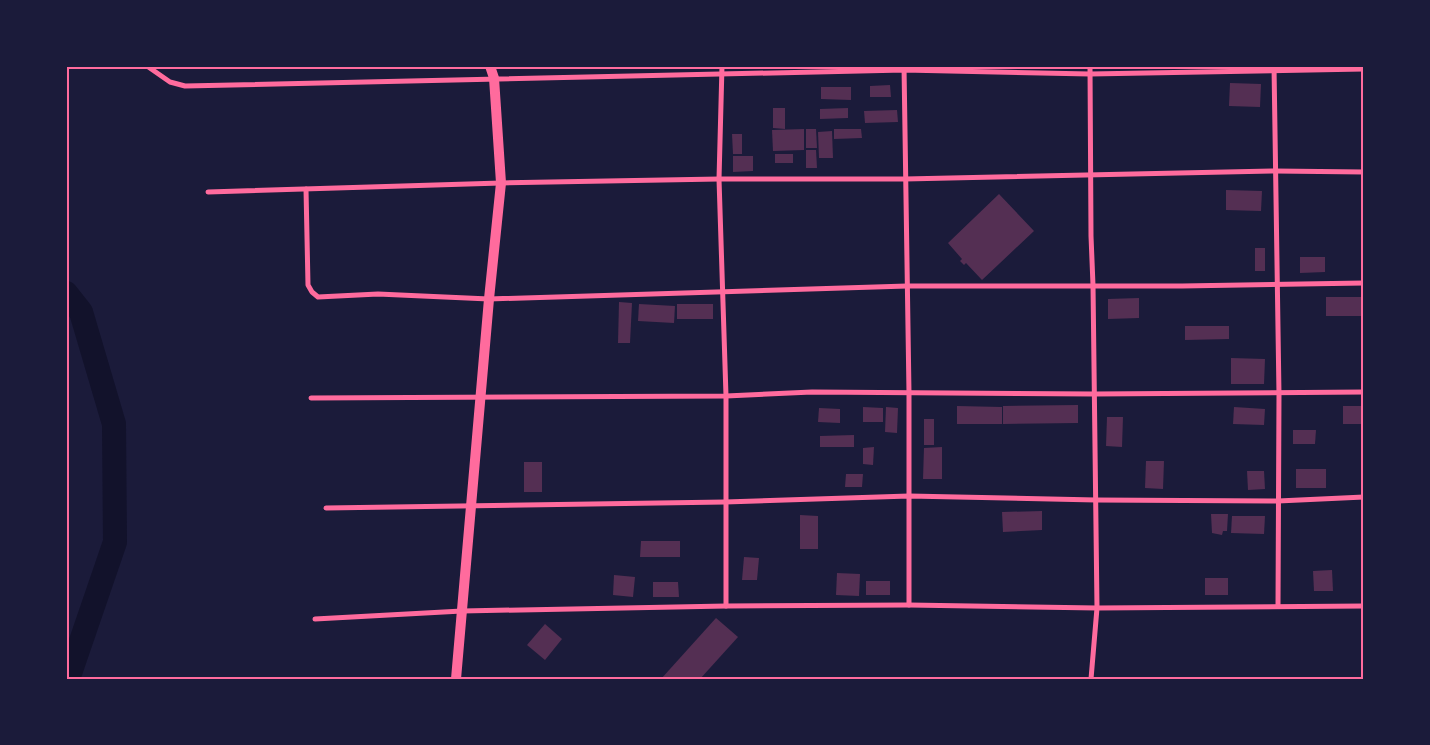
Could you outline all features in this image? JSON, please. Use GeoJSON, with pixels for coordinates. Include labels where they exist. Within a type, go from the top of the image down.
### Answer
{"type":"FeatureCollection","features":[{"type":"Feature","properties":{"kind":"main road"},"geometry":{"type":"LineString","coordinates":[[456,679],[501,183],[494,78],[490,66]]}},
{"type":"Feature","properties":{"kind":"street"},"geometry":{"type":"LineString","coordinates":[[147,66],[170,82],[185,86],[494,78],[607,78],[904,68],[1090,74],[1274,69],[1364,69]]}},
{"type":"Feature","properties":{"kind":"street"},"geometry":{"type":"LineString","coordinates":[[722,66],[719,179],[726,396],[726,606]]}},
{"type":"Feature","properties":{"kind":"street"},"geometry":{"type":"LineString","coordinates":[[1090,66],[1097,608],[1091,679]]}},
{"type":"Feature","properties":{"kind":"street"},"geometry":{"type":"LineString","coordinates":[[904,68],[910,393],[909,605]]}},
{"type":"Feature","properties":{"kind":"street"},"geometry":{"type":"LineString","coordinates":[[1274,69],[1279,394],[1278,606]]}},
{"type":"Feature","properties":{"kind":"street"},"geometry":{"type":"LineString","coordinates":[[208,192],[501,183],[719,179],[905,179],[1275,171],[1364,172]]}},
{"type":"Feature","properties":{"kind":"street"},"geometry":{"type":"LineString","coordinates":[[306,189],[308,285],[318,297],[387,294],[489,299],[907,286],[1364,283]]}},
{"type":"Feature","properties":{"kind":"street"},"geometry":{"type":"LineString","coordinates":[[311,398],[726,396],[812,392],[1279,394],[1364,392]]}},
{"type":"Feature","properties":{"kind":"street"},"geometry":{"type":"LineString","coordinates":[[326,508],[725,502],[909,496],[1278,501],[1364,497]]}},
{"type":"Feature","properties":{"kind":"street"},"geometry":{"type":"LineString","coordinates":[[315,619],[462,611],[726,606],[909,605],[1097,608],[1364,606]]}},
{"type":"Feature","properties":{"kind":"building"},"geometry":{"type":"Polygon","coordinates":[[[1230,83],[1261,84],[1260,107],[1229,106],[1230,83]]]}},
{"type":"Feature","properties":{"kind":"building"},"geometry":{"type":"Polygon","coordinates":[[[890,85],[891,97],[870,97],[870,86],[890,85]]]}},
{"type":"Feature","properties":{"kind":"building"},"geometry":{"type":"Polygon","coordinates":[[[821,87],[851,87],[851,100],[821,99],[821,87]]]}},
{"type":"Feature","properties":{"kind":"building"},"geometry":{"type":"Polygon","coordinates":[[[773,108],[785,108],[785,129],[773,128],[773,108]]]}},
{"type":"Feature","properties":{"kind":"building"},"geometry":{"type":"Polygon","coordinates":[[[848,108],[848,118],[820,119],[820,109],[848,108]]]}},
{"type":"Feature","properties":{"kind":"building"},"geometry":{"type":"Polygon","coordinates":[[[897,110],[898,122],[865,123],[864,111],[897,110]]]}},
{"type":"Feature","properties":{"kind":"building"},"geometry":{"type":"Polygon","coordinates":[[[804,129],[804,150],[773,151],[772,130],[804,129]]]}},
{"type":"Feature","properties":{"kind":"building"},"geometry":{"type":"Polygon","coordinates":[[[806,129],[816,129],[817,148],[806,148],[806,129]]]}},
{"type":"Feature","properties":{"kind":"building"},"geometry":{"type":"Polygon","coordinates":[[[834,129],[861,129],[862,138],[834,139],[834,129]]]}},
{"type":"Feature","properties":{"kind":"building"},"geometry":{"type":"Polygon","coordinates":[[[832,131],[833,158],[819,158],[818,132],[832,131]]]}},
{"type":"Feature","properties":{"kind":"building"},"geometry":{"type":"Polygon","coordinates":[[[732,134],[742,134],[742,154],[733,154],[732,134]]]}},
{"type":"Feature","properties":{"kind":"building"},"geometry":{"type":"Polygon","coordinates":[[[806,150],[816,150],[817,168],[806,168],[806,150]]]}},
{"type":"Feature","properties":{"kind":"building"},"geometry":{"type":"Polygon","coordinates":[[[775,154],[793,154],[793,163],[775,163],[775,154]]]}},
{"type":"Feature","properties":{"kind":"building"},"geometry":{"type":"Polygon","coordinates":[[[733,156],[753,156],[753,171],[733,172],[733,156]]]}},
{"type":"Feature","properties":{"kind":"building"},"geometry":{"type":"Polygon","coordinates":[[[1226,190],[1262,191],[1261,211],[1226,210],[1226,190]]]}},
{"type":"Feature","properties":{"kind":"building"},"geometry":{"type":"Polygon","coordinates":[[[999,194],[1034,231],[982,280],[966,263],[964,265],[960,261],[962,259],[948,243],[999,194]]]}},
{"type":"Feature","properties":{"kind":"building"},"geometry":{"type":"Polygon","coordinates":[[[1255,248],[1265,248],[1265,271],[1255,271],[1255,248]]]}},
{"type":"Feature","properties":{"kind":"building"},"geometry":{"type":"Polygon","coordinates":[[[1300,257],[1325,257],[1325,272],[1300,273],[1300,257]]]}},
{"type":"Feature","properties":{"kind":"building"},"geometry":{"type":"Polygon","coordinates":[[[1326,297],[1364,297],[1364,316],[1326,316],[1326,297]]]}},
{"type":"Feature","properties":{"kind":"building"},"geometry":{"type":"Polygon","coordinates":[[[1139,298],[1139,318],[1108,319],[1108,299],[1139,298]]]}},
{"type":"Feature","properties":{"kind":"building"},"geometry":{"type":"Polygon","coordinates":[[[619,302],[632,303],[630,343],[618,343],[619,302]]]}},
{"type":"Feature","properties":{"kind":"building"},"geometry":{"type":"Polygon","coordinates":[[[639,304],[675,306],[674,323],[638,321],[639,304]]]}},
{"type":"Feature","properties":{"kind":"building"},"geometry":{"type":"Polygon","coordinates":[[[677,304],[713,304],[713,319],[677,319],[677,304]]]}},
{"type":"Feature","properties":{"kind":"building"},"geometry":{"type":"Polygon","coordinates":[[[1185,326],[1229,326],[1229,339],[1185,340],[1185,326]]]}},
{"type":"Feature","properties":{"kind":"building"},"geometry":{"type":"Polygon","coordinates":[[[1231,358],[1265,359],[1264,384],[1231,384],[1231,358]]]}},
{"type":"Feature","properties":{"kind":"building"},"geometry":{"type":"Polygon","coordinates":[[[1078,405],[1078,423],[1003,424],[1003,406],[1078,405]]]}},
{"type":"Feature","properties":{"kind":"building"},"geometry":{"type":"Polygon","coordinates":[[[957,406],[1002,407],[1002,424],[957,424],[957,406]]]}},
{"type":"Feature","properties":{"kind":"building"},"geometry":{"type":"Polygon","coordinates":[[[1343,406],[1364,406],[1364,424],[1343,424],[1343,406]]]}},
{"type":"Feature","properties":{"kind":"building"},"geometry":{"type":"Polygon","coordinates":[[[863,407],[883,408],[883,422],[863,422],[863,407]]]}},
{"type":"Feature","properties":{"kind":"building"},"geometry":{"type":"Polygon","coordinates":[[[886,407],[898,408],[897,433],[885,432],[886,407]]]}},
{"type":"Feature","properties":{"kind":"building"},"geometry":{"type":"Polygon","coordinates":[[[1234,407],[1265,409],[1264,425],[1233,424],[1234,407]]]}},
{"type":"Feature","properties":{"kind":"building"},"geometry":{"type":"Polygon","coordinates":[[[819,408],[840,409],[840,423],[818,422],[819,408]]]}},
{"type":"Feature","properties":{"kind":"building"},"geometry":{"type":"Polygon","coordinates":[[[1107,417],[1123,417],[1122,447],[1106,446],[1107,417]]]}},
{"type":"Feature","properties":{"kind":"building"},"geometry":{"type":"Polygon","coordinates":[[[924,419],[934,419],[934,445],[924,445],[924,419]]]}},
{"type":"Feature","properties":{"kind":"building"},"geometry":{"type":"Polygon","coordinates":[[[1293,430],[1316,430],[1315,444],[1293,444],[1293,430]]]}},
{"type":"Feature","properties":{"kind":"building"},"geometry":{"type":"Polygon","coordinates":[[[854,435],[854,447],[820,447],[820,436],[854,435]]]}},
{"type":"Feature","properties":{"kind":"building"},"geometry":{"type":"Polygon","coordinates":[[[874,447],[873,465],[863,464],[863,448],[874,447]]]}},
{"type":"Feature","properties":{"kind":"building"},"geometry":{"type":"Polygon","coordinates":[[[942,447],[942,479],[923,479],[924,448],[942,447]]]}},
{"type":"Feature","properties":{"kind":"building"},"geometry":{"type":"Polygon","coordinates":[[[1146,461],[1164,461],[1163,489],[1145,488],[1146,461]]]}},
{"type":"Feature","properties":{"kind":"building"},"geometry":{"type":"Polygon","coordinates":[[[524,462],[542,462],[542,492],[524,492],[524,462]]]}},
{"type":"Feature","properties":{"kind":"building"},"geometry":{"type":"Polygon","coordinates":[[[1296,469],[1326,469],[1326,488],[1296,488],[1296,469]]]}},
{"type":"Feature","properties":{"kind":"building"},"geometry":{"type":"Polygon","coordinates":[[[1247,471],[1264,471],[1265,489],[1248,490],[1247,471]]]}},
{"type":"Feature","properties":{"kind":"building"},"geometry":{"type":"Polygon","coordinates":[[[846,474],[863,474],[862,487],[845,487],[846,474]]]}},
{"type":"Feature","properties":{"kind":"building"},"geometry":{"type":"Polygon","coordinates":[[[1042,511],[1042,530],[1003,532],[1002,512],[1042,511]]]}},
{"type":"Feature","properties":{"kind":"building"},"geometry":{"type":"Polygon","coordinates":[[[1211,514],[1228,514],[1227,531],[1223,531],[1222,535],[1212,533],[1211,514]]]}},
{"type":"Feature","properties":{"kind":"building"},"geometry":{"type":"Polygon","coordinates":[[[800,515],[818,516],[818,549],[800,549],[800,515]]]}},
{"type":"Feature","properties":{"kind":"building"},"geometry":{"type":"Polygon","coordinates":[[[1232,516],[1265,516],[1264,534],[1231,533],[1232,516]]]}},
{"type":"Feature","properties":{"kind":"building"},"geometry":{"type":"Polygon","coordinates":[[[641,541],[680,541],[680,557],[640,557],[641,541]]]}},
{"type":"Feature","properties":{"kind":"building"},"geometry":{"type":"Polygon","coordinates":[[[744,557],[759,558],[757,580],[742,580],[744,557]]]}},
{"type":"Feature","properties":{"kind":"building"},"geometry":{"type":"Polygon","coordinates":[[[1332,570],[1333,591],[1314,591],[1313,571],[1332,570]]]}},
{"type":"Feature","properties":{"kind":"building"},"geometry":{"type":"Polygon","coordinates":[[[837,573],[860,574],[859,596],[836,595],[837,573]]]}},
{"type":"Feature","properties":{"kind":"building"},"geometry":{"type":"Polygon","coordinates":[[[614,575],[635,577],[633,597],[613,595],[614,575]]]}},
{"type":"Feature","properties":{"kind":"building"},"geometry":{"type":"Polygon","coordinates":[[[1205,578],[1228,578],[1228,595],[1205,595],[1205,578]]]}},
{"type":"Feature","properties":{"kind":"building"},"geometry":{"type":"Polygon","coordinates":[[[866,581],[890,581],[890,595],[866,595],[866,581]]]}},
{"type":"Feature","properties":{"kind":"building"},"geometry":{"type":"Polygon","coordinates":[[[653,582],[678,582],[679,597],[653,597],[653,582]]]}},
{"type":"Feature","properties":{"kind":"building"},"geometry":{"type":"Polygon","coordinates":[[[716,618],[738,637],[700,679],[661,679],[716,618]]]}},
{"type":"Feature","properties":{"kind":"building"},"geometry":{"type":"Polygon","coordinates":[[[545,624],[562,639],[545,660],[527,645],[545,624]]]}},
{"type":"Feature","properties":{"kind":"waterway"},"geometry":{"type":"LineString","coordinates":[[66,293],[81,312],[114,424],[115,542],[68,679]]}}]}
